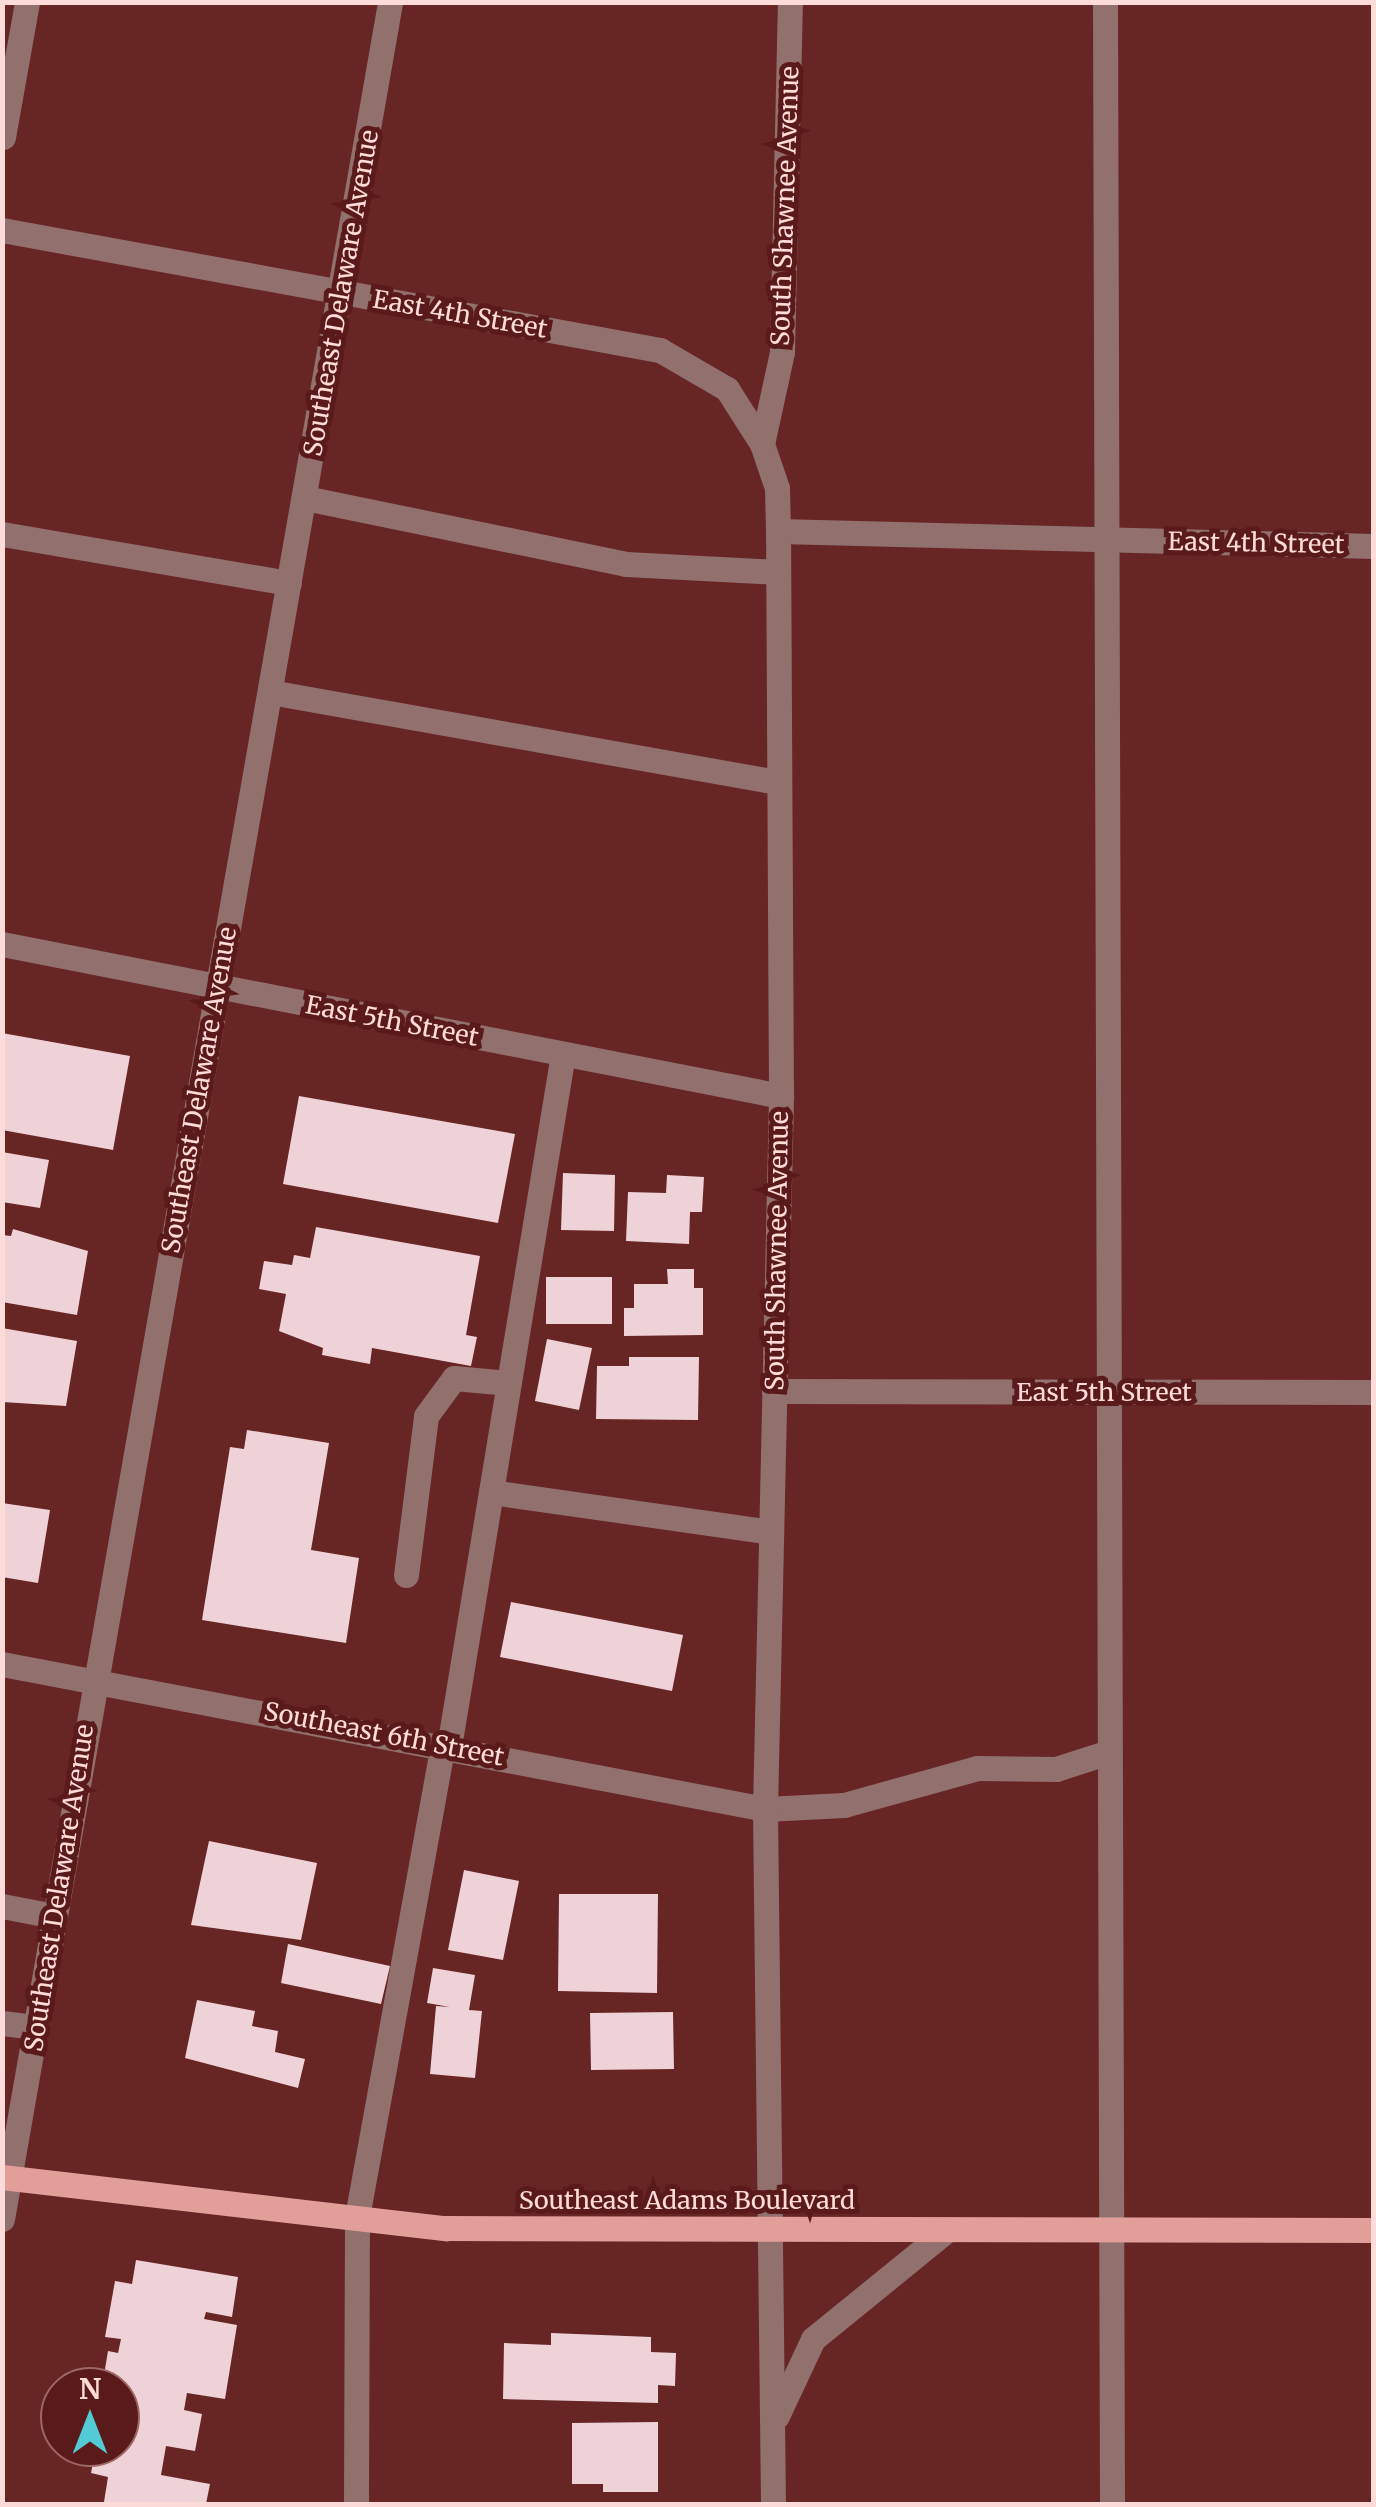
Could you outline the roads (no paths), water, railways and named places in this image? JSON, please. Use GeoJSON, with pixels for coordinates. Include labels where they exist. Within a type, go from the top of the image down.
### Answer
{"type":"FeatureCollection","features":[{"type":"Feature","properties":{"kind":"main road","name":"Southeast Adams Boulevard"},"geometry":{"type":"LineString","coordinates":[[6,2178],[446,2228],[773,2232],[1374,2230]]}},
{"type":"Feature","properties":{"kind":"street"},"geometry":{"type":"LineString","coordinates":[[3,138],[27,2]]}},
{"type":"Feature","properties":{"kind":"street","name":"Southeast Delaware Avenue"},"geometry":{"type":"LineString","coordinates":[[2,2218],[390,2]]}},
{"type":"Feature","properties":{"kind":"street","name":"South Shawnee Avenue"},"geometry":{"type":"LineString","coordinates":[[773,2504],[773,2232],[765,1809],[781,1096],[778,531],[777,488],[762,444],[782,352],[790,2]]}},
{"type":"Feature","properties":{"kind":"street"},"geometry":{"type":"LineString","coordinates":[[1105,2],[1112,2504]]}},
{"type":"Feature","properties":{"kind":"street","name":"East 4th Street"},"geometry":{"type":"LineString","coordinates":[[2,230],[660,350],[727,389],[762,444]]}},
{"type":"Feature","properties":{"kind":"street"},"geometry":{"type":"LineString","coordinates":[[305,498],[626,564],[778,572]]}},
{"type":"Feature","properties":{"kind":"street","name":"East 4th Street"},"geometry":{"type":"LineString","coordinates":[[778,531],[1374,546]]}},
{"type":"Feature","properties":{"kind":"street"},"geometry":{"type":"LineString","coordinates":[[2,534],[290,584]]}},
{"type":"Feature","properties":{"kind":"street"},"geometry":{"type":"LineString","coordinates":[[270,692],[777,782]]}},
{"type":"Feature","properties":{"kind":"street","name":"East 5th Street"},"geometry":{"type":"LineString","coordinates":[[2,944],[781,1096]]}},
{"type":"Feature","properties":{"kind":"street"},"geometry":{"type":"LineString","coordinates":[[356,2504],[357,2218],[491,1492],[563,1054]]}},
{"type":"Feature","properties":{"kind":"street"},"geometry":{"type":"LineString","coordinates":[[406,1575],[426,1416],[454,1378],[510,1383]]}},
{"type":"Feature","properties":{"kind":"street","name":"East 5th Street"},"geometry":{"type":"LineString","coordinates":[[774,1391],[1374,1392]]}},
{"type":"Feature","properties":{"kind":"street"},"geometry":{"type":"LineString","coordinates":[[491,1492],[771,1532]]}},
{"type":"Feature","properties":{"kind":"street","name":"Southeast 6th Street"},"geometry":{"type":"LineString","coordinates":[[2,1664],[94,1677],[765,1809],[844,1805],[977,1768],[1056,1769],[1109,1752]]}},
{"type":"Feature","properties":{"kind":"street"},"geometry":{"type":"LineString","coordinates":[[2,1906],[54,1916]]}},
{"type":"Feature","properties":{"kind":"street"},"geometry":{"type":"LineString","coordinates":[[2,2023],[36,2027]]}},
{"type":"Feature","properties":{"kind":"street"},"geometry":{"type":"LineString","coordinates":[[773,2426],[813,2339],[946,2231]]}}]}
